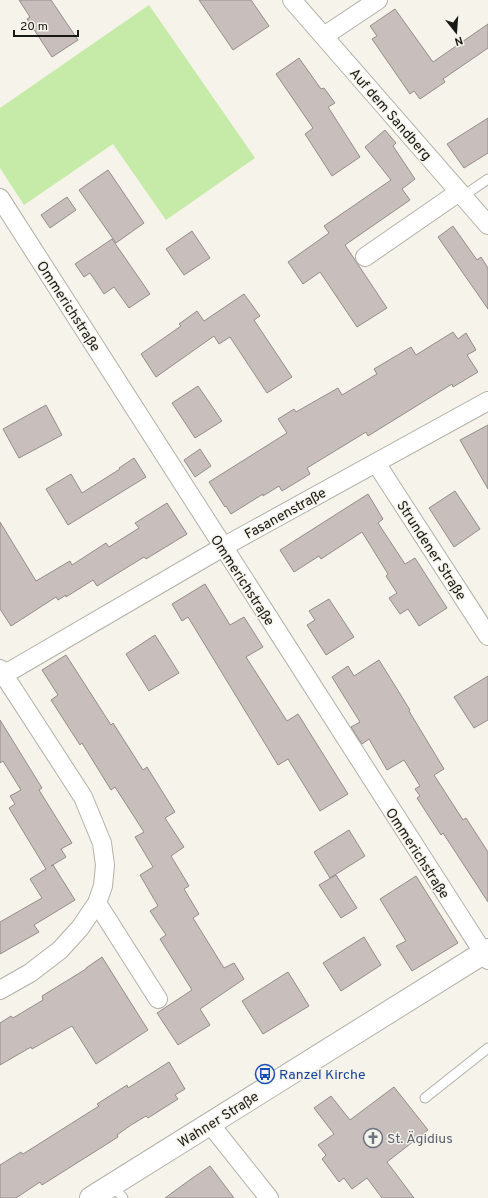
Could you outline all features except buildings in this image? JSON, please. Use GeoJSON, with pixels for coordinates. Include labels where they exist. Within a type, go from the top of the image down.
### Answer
{"type":"FeatureCollection","features":[{"type":"Feature","properties":{"kind":"street","name":"Auf dem Sandberg"},"geometry":{"type":"LineString","coordinates":[[292,0],[488,225]]}},
{"type":"Feature","properties":{"kind":"street"},"geometry":{"type":"LineString","coordinates":[[324,36],[378,0]]}},
{"type":"Feature","properties":{"kind":"street"},"geometry":{"type":"LineString","coordinates":[[365,258],[461,194]]}},
{"type":"Feature","properties":{"kind":"street","name":"Ommerichstraße"},"geometry":{"type":"LineString","coordinates":[[0,198],[486,954]]}},
{"type":"Feature","properties":{"kind":"street","name":"Fasanenstraße"},"geometry":{"type":"LineString","coordinates":[[1,674],[223,547],[488,401]]}},
{"type":"Feature","properties":{"kind":"street","name":"Strundener Straße"},"geometry":{"type":"LineString","coordinates":[[376,463],[488,636]]}},
{"type":"Feature","properties":{"kind":"street"},"geometry":{"type":"LineString","coordinates":[[0,990],[30,973],[60,950],[80,928],[97,902],[103,886],[105,865],[102,843],[83,797],[55,752],[1,674]]}},
{"type":"Feature","properties":{"kind":"street"},"geometry":{"type":"LineString","coordinates":[[97,902],[158,998]]}},
{"type":"Feature","properties":{"kind":"street","name":"Wahner Straße"},"geometry":{"type":"LineString","coordinates":[[91,1198],[118,1191],[210,1124],[486,954]]}},
{"type":"Feature","properties":{"kind":"street"},"geometry":{"type":"LineString","coordinates":[[210,1124],[269,1198]]}},
{"type":"Feature","properties":{"kind":"lane"},"geometry":{"type":"LineString","coordinates":[[461,194],[488,179]]}},
{"type":"Feature","properties":{"kind":"lane"},"geometry":{"type":"LineString","coordinates":[[425,1098],[488,1048]]}},
{"type":"Feature","properties":{"kind":"green space"},"geometry":{"type":"Polygon","coordinates":[[[149,5],[255,158],[166,220],[113,144],[24,205],[0,168],[0,108],[149,5]]]}},
{"type":"Feature","properties":{"kind":"place","name":"Ranzel Kirche"},"geometry":{"type":"Point","coordinates":[265,1074]}},
{"type":"Feature","properties":{"kind":"place","name":"St. Ägidius"},"geometry":{"type":"Point","coordinates":[373,1138]}}]}
